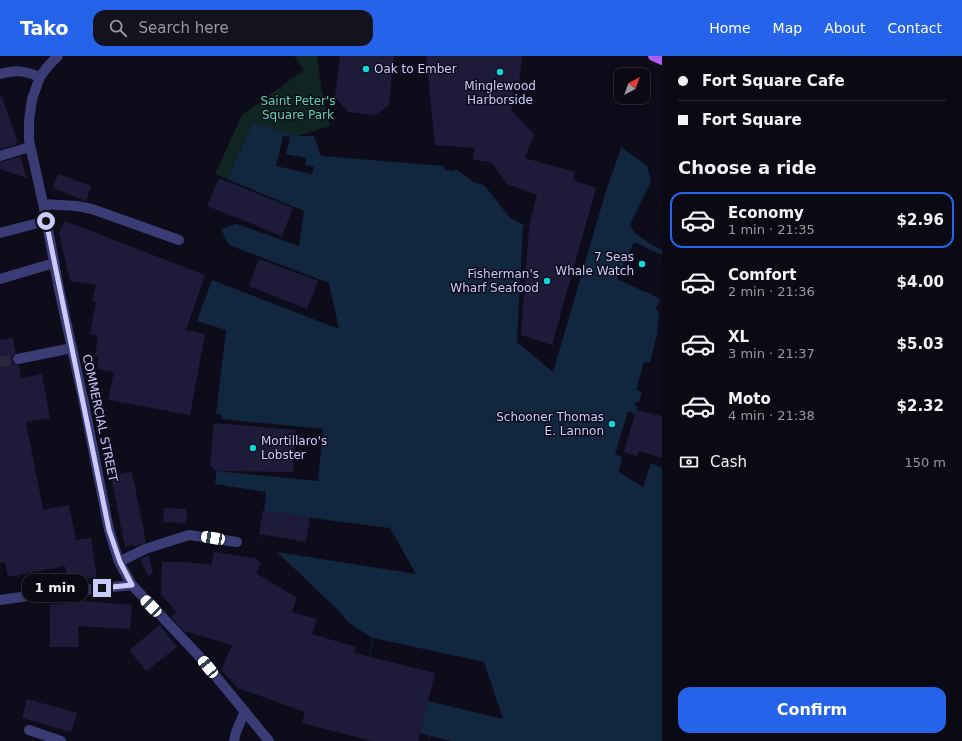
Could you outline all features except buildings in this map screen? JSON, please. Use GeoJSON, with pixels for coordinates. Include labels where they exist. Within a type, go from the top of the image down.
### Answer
{"type":"FeatureCollection","features":[{"type":"Feature","properties":{"kind":"main road"},"geometry":{"type":"LineString","coordinates":[[654,56],[662,60]]}},
{"type":"Feature","properties":{"kind":"street","name":"COMMERCIAL STREET"},"geometry":{"type":"LineString","coordinates":[[58,56],[40,77],[32,99],[29,121],[29,140],[109,530],[120,562],[132,585],[199,656],[269,741]]}},
{"type":"Feature","properties":{"kind":"street"},"geometry":{"type":"LineString","coordinates":[[0,74],[9,71],[22,71],[29,72],[40,77]]}},
{"type":"Feature","properties":{"kind":"street"},"geometry":{"type":"LineString","coordinates":[[0,156],[30,146]]}},
{"type":"Feature","properties":{"kind":"street"},"geometry":{"type":"LineString","coordinates":[[43,204],[76,206],[92,210],[179,240]]}},
{"type":"Feature","properties":{"kind":"street"},"geometry":{"type":"LineString","coordinates":[[0,233],[46,221]]}},
{"type":"Feature","properties":{"kind":"street"},"geometry":{"type":"LineString","coordinates":[[0,279],[54,263]]}},
{"type":"Feature","properties":{"kind":"street"},"geometry":{"type":"LineString","coordinates":[[18,359],[72,348]]}},
{"type":"Feature","properties":{"kind":"street"},"geometry":{"type":"LineString","coordinates":[[120,562],[145,549],[189,535],[237,542]]}},
{"type":"Feature","properties":{"kind":"street"},"geometry":{"type":"LineString","coordinates":[[0,600],[132,585]]}},
{"type":"Feature","properties":{"kind":"street"},"geometry":{"type":"LineString","coordinates":[[234,741],[236,732],[245,711]]}},
{"type":"Feature","properties":{"kind":"street"},"geometry":{"type":"LineString","coordinates":[[29,730],[61,741]]}},
{"type":"Feature","properties":{"kind":"green space","name":"Saint Peter's Square Park"},"geometry":{"type":"Polygon","coordinates":[[[294,56],[317,56],[321,87],[330,126],[298,136],[253,124],[227,179],[215,174],[241,117],[304,70],[294,56]]]}},
{"type":"Feature","properties":{"kind":"water"},"geometry":{"type":"Polygon","coordinates":[[[253,123],[298,136],[314,136],[321,156],[444,166],[445,170],[454,171],[454,169],[475,183],[485,186],[510,218],[529,227],[606,191],[627,131],[660,149],[647,223],[649,228],[662,237],[662,255],[645,291],[660,299],[662,302],[662,741],[428,741],[429,736],[420,733],[423,721],[362,706],[372,638],[349,623],[339,611],[277,552],[257,550],[266,492],[215,484],[222,415],[216,414],[226,330],[197,321],[212,280],[229,245],[221,229],[227,179],[253,123]]]}},
{"type":"Feature","properties":{"kind":"pier"},"geometry":{"type":"Polygon","coordinates":[[[627,129],[662,149],[662,190],[649,222],[651,227],[662,234],[662,250],[636,234],[630,225],[651,181],[647,166],[621,147],[627,129]]]}},
{"type":"Feature","properties":{"kind":"pier"},"geometry":{"type":"Polygon","coordinates":[[[283,136],[290,137],[286,154],[306,158],[305,165],[314,167],[312,174],[276,166],[283,136]]]}},
{"type":"Feature","properties":{"kind":"pier"},"geometry":{"type":"Polygon","coordinates":[[[227,179],[304,211],[299,246],[237,224],[221,229],[227,179]]]}},
{"type":"Feature","properties":{"kind":"pier","name":"Fisherman's Wharf Seafood"},"geometry":{"type":"Polygon","coordinates":[[[606,191],[553,372],[517,342],[523,225],[529,227],[606,191]]]}},
{"type":"Feature","properties":{"kind":"pier"},"geometry":{"type":"Polygon","coordinates":[[[634,242],[662,255],[645,292],[617,279],[634,242]]]}},
{"type":"Feature","properties":{"kind":"pier"},"geometry":{"type":"Polygon","coordinates":[[[229,245],[329,283],[339,329],[212,280],[229,245]]]}},
{"type":"Feature","properties":{"kind":"pier"},"geometry":{"type":"Polygon","coordinates":[[[660,299],[662,302],[662,468],[651,463],[643,487],[619,472],[622,457],[615,454],[628,411],[635,414],[638,406],[634,405],[635,402],[639,402],[642,392],[636,390],[644,362],[650,363],[657,334],[659,313],[656,309],[660,299]]]}},
{"type":"Feature","properties":{"kind":"pier","name":"Mortillaro's Lobster"},"geometry":{"type":"Polygon","coordinates":[[[221,419],[323,429],[318,481],[216,471],[221,419]]]}},
{"type":"Feature","properties":{"kind":"pier"},"geometry":{"type":"Polygon","coordinates":[[[264,512],[390,528],[416,574],[257,550],[264,512]]]}},
{"type":"Feature","properties":{"kind":"pier"},"geometry":{"type":"Polygon","coordinates":[[[373,638],[484,662],[503,719],[365,686],[373,638]]]}},
{"type":"Feature","properties":{"kind":"pier"},"geometry":{"type":"Polygon","coordinates":[[[430,736],[452,741],[428,741],[430,736]]]}},
{"type":"Feature","properties":{"kind":"tunnel"},"geometry":{"type":"LineString","coordinates":[[0,362],[18,359]]}},
{"type":"Feature","properties":{"kind":"place","name":"Oak to Ember"},"geometry":{"type":"Point","coordinates":[366,69]}},
{"type":"Feature","properties":{"kind":"place","name":"Minglewood Harborside"},"geometry":{"type":"Point","coordinates":[500,72]}},
{"type":"Feature","properties":{"kind":"place","name":"7 Seas Whale Watch"},"geometry":{"type":"Point","coordinates":[642,264]}},
{"type":"Feature","properties":{"kind":"place","name":"Fisherman's Wharf Seafood"},"geometry":{"type":"Point","coordinates":[547,281]}},
{"type":"Feature","properties":{"kind":"place","name":"Schooner Thomas E. Lannon"},"geometry":{"type":"Point","coordinates":[612,424]}},
{"type":"Feature","properties":{"kind":"place","name":"Mortillaro's Lobster"},"geometry":{"type":"Point","coordinates":[253,448]}},
{"type":"Feature","properties":{"kind":"route"},"geometry":{"type":"LineString","coordinates":[[46,221],[109,530],[120,562],[132,585],[102,588]]}}]}
